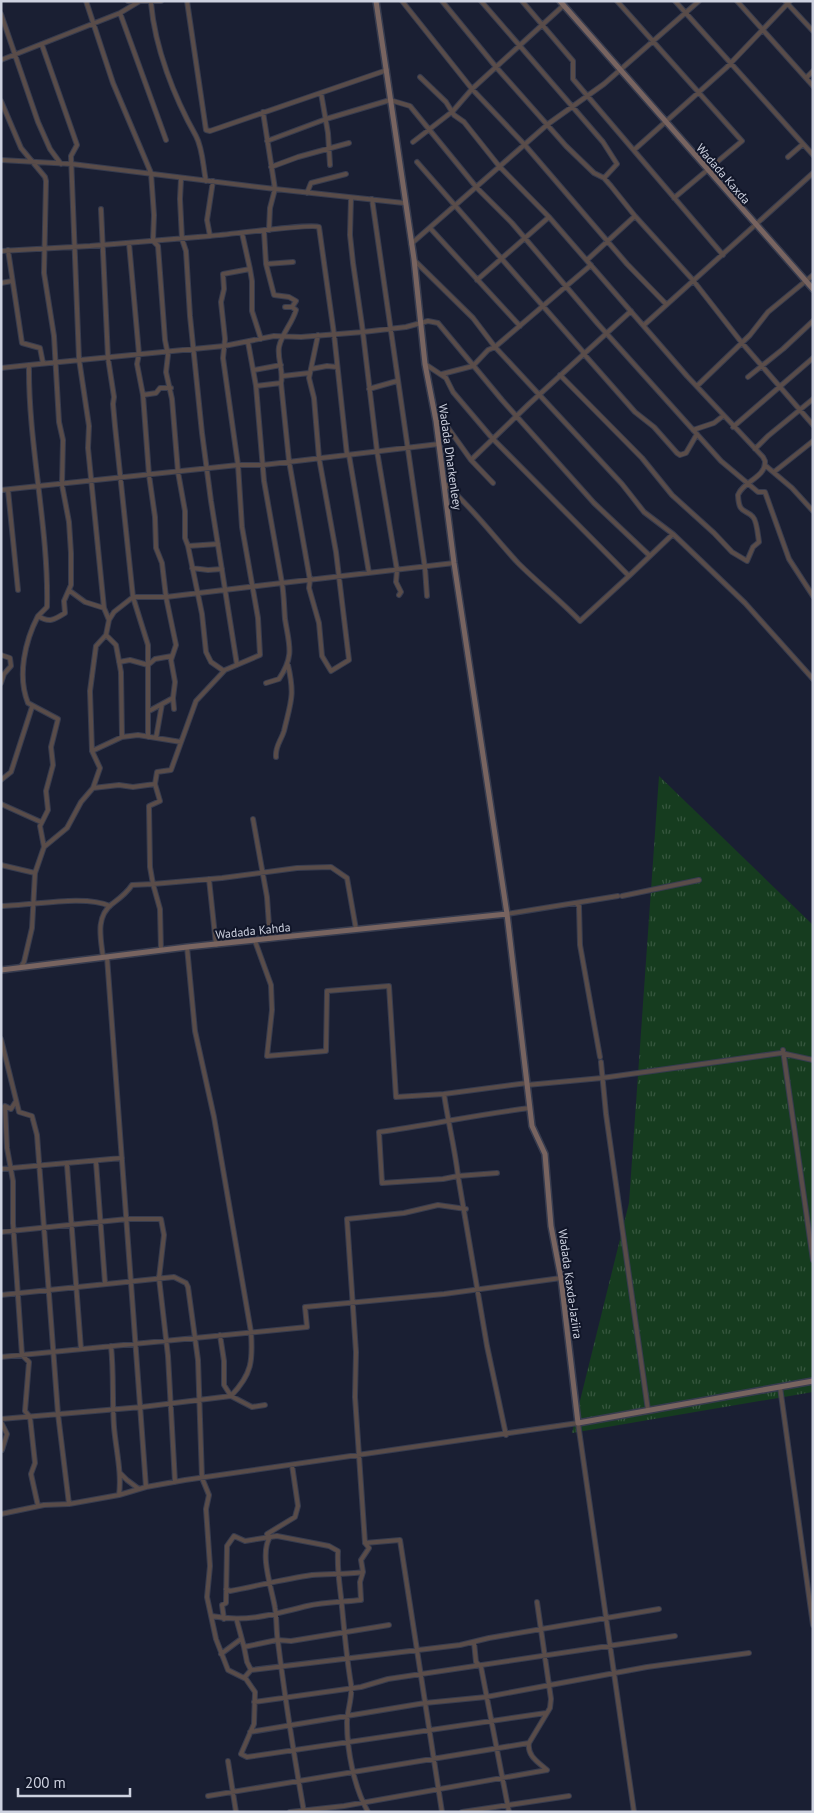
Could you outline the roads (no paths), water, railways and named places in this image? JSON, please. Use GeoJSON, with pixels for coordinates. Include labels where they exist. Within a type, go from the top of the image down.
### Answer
{"type":"FeatureCollection","features":[{"type":"Feature","properties":{"kind":"main road","name":"Wadada Dharkenleey"},"geometry":{"type":"LineString","coordinates":[[376,1],[414,260],[425,364],[436,421],[454,563],[507,914]]}},
{"type":"Feature","properties":{"kind":"main road","name":"Wadada Kaxda"},"geometry":{"type":"LineString","coordinates":[[562,3],[755,226],[813,289]]}},
{"type":"Feature","properties":{"kind":"main road","name":"Wadada Kahda"},"geometry":{"type":"LineString","coordinates":[[1,970],[187,947],[507,914]]}},
{"type":"Feature","properties":{"kind":"main road","name":"Wadada Kaxda-Jaziira"},"geometry":{"type":"LineString","coordinates":[[507,914],[532,1126],[545,1154],[551,1226],[561,1278],[578,1423]]}},
{"type":"Feature","properties":{"kind":"main road"},"geometry":{"type":"LineString","coordinates":[[578,1423],[813,1381]]}},
{"type":"Feature","properties":{"kind":"street"},"geometry":{"type":"LineString","coordinates":[[86,1],[108,62],[113,83],[151,173],[154,215],[153,241],[158,246],[164,340],[167,352],[166,372],[171,388],[178,472],[185,511],[186,538],[196,594],[202,614],[206,652],[211,662],[224,671]]}},
{"type":"Feature","properties":{"kind":"street"},"geometry":{"type":"LineString","coordinates":[[128,1],[151,3],[161,1]]}},
{"type":"Feature","properties":{"kind":"street"},"geometry":{"type":"LineString","coordinates":[[187,1],[206,130],[210,131],[387,70]]}},
{"type":"Feature","properties":{"kind":"street"},"geometry":{"type":"LineString","coordinates":[[402,1],[472,89],[524,144],[666,304]]}},
{"type":"Feature","properties":{"kind":"street"},"geometry":{"type":"LineString","coordinates":[[442,1],[496,67],[578,158],[594,174],[604,178],[813,425]]}},
{"type":"Feature","properties":{"kind":"street"},"geometry":{"type":"LineString","coordinates":[[481,1],[521,46],[570,107],[603,142],[617,164],[604,178]]}},
{"type":"Feature","properties":{"kind":"street"},"geometry":{"type":"LineString","coordinates":[[522,1],[573,61],[575,68],[572,76],[723,255]]}},
{"type":"Feature","properties":{"kind":"street"},"geometry":{"type":"LineString","coordinates":[[617,1],[742,141],[674,198]]}},
{"type":"Feature","properties":{"kind":"street"},"geometry":{"type":"LineString","coordinates":[[675,1],[813,155]]}},
{"type":"Feature","properties":{"kind":"street"},"geometry":{"type":"LineString","coordinates":[[411,244],[477,188],[524,144],[570,107],[588,96],[621,70],[654,43],[685,12],[699,1]]}},
{"type":"Feature","properties":{"kind":"street"},"geometry":{"type":"LineString","coordinates":[[737,1],[813,86]]}},
{"type":"Feature","properties":{"kind":"street"},"geometry":{"type":"LineString","coordinates":[[1,60],[120,13],[140,2]]}},
{"type":"Feature","properties":{"kind":"street"},"geometry":{"type":"LineString","coordinates":[[634,150],[700,92],[787,2],[813,31]]}},
{"type":"Feature","properties":{"kind":"street"},"geometry":{"type":"LineString","coordinates":[[151,3],[167,69],[196,136],[206,181]]}},
{"type":"Feature","properties":{"kind":"street"},"geometry":{"type":"LineString","coordinates":[[413,142],[427,129],[453,111],[472,89],[543,25],[562,3]]}},
{"type":"Feature","properties":{"kind":"street"},"geometry":{"type":"LineString","coordinates":[[120,13],[166,140]]}},
{"type":"Feature","properties":{"kind":"street"},"geometry":{"type":"LineString","coordinates":[[1,14],[38,122],[50,150],[61,164]]}},
{"type":"Feature","properties":{"kind":"street"},"geometry":{"type":"LineString","coordinates":[[42,45],[77,145],[71,156],[79,359],[89,426],[92,482],[104,608],[109,620]]}},
{"type":"Feature","properties":{"kind":"street"},"geometry":{"type":"LineString","coordinates":[[806,78],[813,71]]}},
{"type":"Feature","properties":{"kind":"street"},"geometry":{"type":"LineString","coordinates":[[420,77],[453,111],[499,166],[549,216],[733,427],[755,449],[765,461],[766,466],[813,511]]}},
{"type":"Feature","properties":{"kind":"street"},"geometry":{"type":"LineString","coordinates":[[320,93],[326,119],[330,165]]}},
{"type":"Feature","properties":{"kind":"street"},"geometry":{"type":"LineString","coordinates":[[267,141],[326,119],[390,100],[410,106],[477,188],[524,238],[721,461],[758,492],[765,492],[788,558],[813,596]]}},
{"type":"Feature","properties":{"kind":"street"},"geometry":{"type":"LineString","coordinates":[[1,101],[20,148],[34,162],[46,181],[44,273],[49,294],[59,422],[63,440],[62,485],[69,522],[70,591],[64,601],[64,613],[56,620],[46,621],[38,616]]}},
{"type":"Feature","properties":{"kind":"street"},"geometry":{"type":"LineString","coordinates":[[264,112],[275,189],[266,230],[266,264],[274,295],[293,299],[296,301],[292,307]]}},
{"type":"Feature","properties":{"kind":"street"},"geometry":{"type":"LineString","coordinates":[[271,166],[349,143]]}},
{"type":"Feature","properties":{"kind":"street"},"geometry":{"type":"LineString","coordinates":[[788,157],[803,144]]}},
{"type":"Feature","properties":{"kind":"street"},"geometry":{"type":"LineString","coordinates":[[1,160],[72,164],[151,173],[182,179],[404,202]]}},
{"type":"Feature","properties":{"kind":"street"},"geometry":{"type":"LineString","coordinates":[[417,162],[500,258],[544,305],[635,412],[654,427],[677,453],[680,455],[686,454],[697,434]]}},
{"type":"Feature","properties":{"kind":"street"},"geometry":{"type":"LineString","coordinates":[[644,325],[813,173]]}},
{"type":"Feature","properties":{"kind":"street"},"geometry":{"type":"LineString","coordinates":[[307,193],[311,183],[346,174]]}},
{"type":"Feature","properties":{"kind":"street"},"geometry":{"type":"LineString","coordinates":[[182,179],[180,199],[182,239],[186,251],[210,501],[237,665]]}},
{"type":"Feature","properties":{"kind":"street"},"geometry":{"type":"LineString","coordinates":[[210,236],[207,220],[213,182]]}},
{"type":"Feature","properties":{"kind":"street"},"geometry":{"type":"LineString","coordinates":[[351,198],[350,235],[377,452],[397,570],[396,582],[401,592],[399,595]]}},
{"type":"Feature","properties":{"kind":"street"},"geometry":{"type":"LineString","coordinates":[[372,199],[406,449],[425,568],[427,596]]}},
{"type":"Feature","properties":{"kind":"street"},"geometry":{"type":"LineString","coordinates":[[101,209],[108,358],[114,397],[113,404],[133,597],[148,645],[148,737]]}},
{"type":"Feature","properties":{"kind":"street"},"geometry":{"type":"LineString","coordinates":[[477,280],[549,216]]}},
{"type":"Feature","properties":{"kind":"street"},"geometry":{"type":"LineString","coordinates":[[586,260],[609,242],[635,216]]}},
{"type":"Feature","properties":{"kind":"street"},"geometry":{"type":"LineString","coordinates":[[1,250],[182,239],[310,225],[319,227],[348,455],[369,573]]}},
{"type":"Feature","properties":{"kind":"street"},"geometry":{"type":"LineString","coordinates":[[430,228],[520,326]]}},
{"type":"Feature","properties":{"kind":"street"},"geometry":{"type":"LineString","coordinates":[[242,233],[252,281],[252,311],[261,339]]}},
{"type":"Feature","properties":{"kind":"street"},"geometry":{"type":"LineString","coordinates":[[129,243],[139,354],[138,369],[143,395],[148,475],[155,518],[156,548],[162,563],[166,597],[176,644],[172,656],[175,682],[174,709]]}},
{"type":"Feature","properties":{"kind":"street"},"geometry":{"type":"LineString","coordinates":[[8,250],[22,343],[40,348],[43,363]]}},
{"type":"Feature","properties":{"kind":"street"},"geometry":{"type":"LineString","coordinates":[[414,260],[474,318],[495,347],[622,484],[644,512],[673,534],[745,603],[813,679]]}},
{"type":"Feature","properties":{"kind":"street"},"geometry":{"type":"LineString","coordinates":[[266,264],[293,262]]}},
{"type":"Feature","properties":{"kind":"street"},"geometry":{"type":"LineString","coordinates":[[442,374],[473,366],[488,350],[495,347],[591,265]]}},
{"type":"Feature","properties":{"kind":"street"},"geometry":{"type":"LineString","coordinates":[[161,950],[160,909],[150,866],[148,806],[160,801],[154,784],[157,772],[171,770],[196,700],[224,671],[260,654],[257,610],[240,510],[238,465],[223,358],[225,324],[221,302],[224,289],[223,274],[250,269]]}},
{"type":"Feature","properties":{"kind":"street"},"geometry":{"type":"LineString","coordinates":[[697,386],[742,343],[768,312],[813,275]]}},
{"type":"Feature","properties":{"kind":"street"},"geometry":{"type":"LineString","coordinates":[[1,283],[12,281]]}},
{"type":"Feature","properties":{"kind":"street"},"geometry":{"type":"LineString","coordinates":[[285,307],[292,307],[296,310],[282,336],[278,353],[283,376],[282,384],[289,461],[310,580],[309,588],[319,623],[322,656],[331,671],[349,660],[340,578],[319,458],[310,371],[318,335]]}},
{"type":"Feature","properties":{"kind":"street"},"geometry":{"type":"LineString","coordinates":[[471,460],[492,438],[631,311]]}},
{"type":"Feature","properties":{"kind":"street"},"geometry":{"type":"LineString","coordinates":[[1,368],[224,346],[282,336],[363,332],[391,329],[428,321],[438,322],[516,416],[594,503],[650,556]]}},
{"type":"Feature","properties":{"kind":"street"},"geometry":{"type":"LineString","coordinates":[[748,377],[813,321]]}},
{"type":"Feature","properties":{"kind":"street"},"geometry":{"type":"LineString","coordinates":[[248,342],[256,386],[266,500],[286,604],[286,621],[291,641],[288,665],[294,688],[291,709],[284,733],[276,748],[276,757]]}},
{"type":"Feature","properties":{"kind":"street"},"geometry":{"type":"LineString","coordinates":[[733,427],[813,358]]}},
{"type":"Feature","properties":{"kind":"street"},"geometry":{"type":"LineString","coordinates":[[425,364],[442,374],[453,392],[492,438],[629,576]]}},
{"type":"Feature","properties":{"kind":"street"},"geometry":{"type":"LineString","coordinates":[[29,365],[37,487],[48,587],[47,608],[38,616],[30,630],[23,661],[25,697],[32,707],[58,719],[51,747],[53,765],[46,791],[48,810],[41,822],[40,835],[44,847]]}},
{"type":"Feature","properties":{"kind":"street"},"geometry":{"type":"LineString","coordinates":[[254,370],[281,365]]}},
{"type":"Feature","properties":{"kind":"street"},"geometry":{"type":"LineString","coordinates":[[283,376],[327,366],[337,367]]}},
{"type":"Feature","properties":{"kind":"street"},"geometry":{"type":"LineString","coordinates":[[560,375],[642,458],[672,495],[732,552],[747,561],[753,547],[759,542],[754,518],[745,513],[738,503],[740,491],[766,466]]}},
{"type":"Feature","properties":{"kind":"street"},"geometry":{"type":"LineString","coordinates":[[369,389],[397,382]]}},
{"type":"Feature","properties":{"kind":"street"},"geometry":{"type":"LineString","coordinates":[[256,386],[282,384]]}},
{"type":"Feature","properties":{"kind":"street"},"geometry":{"type":"LineString","coordinates":[[143,395],[156,393],[160,388],[171,388]]}},
{"type":"Feature","properties":{"kind":"street"},"geometry":{"type":"LineString","coordinates":[[755,449],[813,399]]}},
{"type":"Feature","properties":{"kind":"street"},"geometry":{"type":"LineString","coordinates":[[693,430],[714,423],[724,416]]}},
{"type":"Feature","properties":{"kind":"street"},"geometry":{"type":"LineString","coordinates":[[436,421],[446,425],[471,460],[493,483]]}},
{"type":"Feature","properties":{"kind":"street"},"geometry":{"type":"LineString","coordinates":[[774,472],[813,441]]}},
{"type":"Feature","properties":{"kind":"street"},"geometry":{"type":"LineString","coordinates":[[1,490],[92,482],[238,465],[263,465],[438,444]]}},
{"type":"Feature","properties":{"kind":"street"},"geometry":{"type":"LineString","coordinates":[[444,483],[458,495],[519,564],[558,598],[580,622],[673,534]]}},
{"type":"Feature","properties":{"kind":"street"},"geometry":{"type":"LineString","coordinates":[[8,490],[18,590]]}},
{"type":"Feature","properties":{"kind":"street"},"geometry":{"type":"LineString","coordinates":[[808,505],[813,501]]}},
{"type":"Feature","properties":{"kind":"street"},"geometry":{"type":"LineString","coordinates":[[188,546],[218,544]]}},
{"type":"Feature","properties":{"kind":"street"},"geometry":{"type":"LineString","coordinates":[[20,969],[24,962],[32,928],[35,873],[44,847],[67,828],[81,802],[93,788],[100,768],[92,752],[90,691],[96,646],[106,635],[109,620],[114,612],[133,597],[166,597],[196,594],[425,568],[454,563]]}},
{"type":"Feature","properties":{"kind":"street"},"geometry":{"type":"LineString","coordinates":[[192,568],[222,569]]}},
{"type":"Feature","properties":{"kind":"street"},"geometry":{"type":"LineString","coordinates":[[70,591],[85,602],[104,608]]}},
{"type":"Feature","properties":{"kind":"street"},"geometry":{"type":"LineString","coordinates":[[106,635],[116,645],[119,662],[122,737]]}},
{"type":"Feature","properties":{"kind":"street"},"geometry":{"type":"LineString","coordinates":[[1,655],[10,658],[11,666],[4,674],[1,683]]}},
{"type":"Feature","properties":{"kind":"street"},"geometry":{"type":"LineString","coordinates":[[148,665],[156,659],[172,656]]}},
{"type":"Feature","properties":{"kind":"street"},"geometry":{"type":"LineString","coordinates":[[119,662],[130,660],[148,665]]}},
{"type":"Feature","properties":{"kind":"street"},"geometry":{"type":"LineString","coordinates":[[266,683],[279,679],[288,665]]}},
{"type":"Feature","properties":{"kind":"street"},"geometry":{"type":"LineString","coordinates":[[149,711],[173,698]]}},
{"type":"Feature","properties":{"kind":"street"},"geometry":{"type":"LineString","coordinates":[[156,738],[162,704]]}},
{"type":"Feature","properties":{"kind":"street"},"geometry":{"type":"LineString","coordinates":[[1,780],[11,772],[32,707]]}},
{"type":"Feature","properties":{"kind":"street"},"geometry":{"type":"LineString","coordinates":[[92,752],[122,737],[138,735],[181,742]]}},
{"type":"Feature","properties":{"kind":"street"},"geometry":{"type":"LineString","coordinates":[[93,788],[119,785],[133,787],[154,784]]}},
{"type":"Feature","properties":{"kind":"street"},"geometry":{"type":"LineString","coordinates":[[1,804],[41,822]]}},
{"type":"Feature","properties":{"kind":"street"},"geometry":{"type":"LineString","coordinates":[[254,819],[263,873],[270,939]]}},
{"type":"Feature","properties":{"kind":"street"},"geometry":{"type":"LineString","coordinates":[[1,865],[35,873]]}},
{"type":"Feature","properties":{"kind":"street"},"geometry":{"type":"LineString","coordinates":[[146,1487],[142,1407],[122,1158],[105,957],[99,926],[110,906],[124,896],[132,885],[331,867],[347,878],[356,929]]}},
{"type":"Feature","properties":{"kind":"street"},"geometry":{"type":"LineString","coordinates":[[209,879],[216,945]]}},
{"type":"Feature","properties":{"kind":"street"},"geometry":{"type":"LineString","coordinates":[[507,914],[620,896],[699,880]]}},
{"type":"Feature","properties":{"kind":"street"},"geometry":{"type":"LineString","coordinates":[[1,906],[86,901],[102,902],[110,906]]}},
{"type":"Feature","properties":{"kind":"street"},"geometry":{"type":"LineString","coordinates":[[576,902],[579,906],[580,945],[600,1057]]}},
{"type":"Feature","properties":{"kind":"street"},"geometry":{"type":"LineString","coordinates":[[256,941],[271,985],[267,1056],[326,1051],[327,991],[389,986],[396,1097],[602,1078],[781,1053],[784,1056],[813,1060]]}},
{"type":"Feature","properties":{"kind":"street"},"geometry":{"type":"LineString","coordinates":[[2,1450],[7,1434],[1,1420],[171,1404],[231,1396],[249,1374],[253,1352],[251,1332],[214,1117],[195,1031],[187,947]]}},
{"type":"Feature","properties":{"kind":"street"},"geometry":{"type":"LineString","coordinates":[[1,1039],[19,1112],[32,1116],[35,1124],[40,1167],[58,1414],[69,1504]]}},
{"type":"Feature","properties":{"kind":"street"},"geometry":{"type":"LineString","coordinates":[[783,1050],[813,1260]]}},
{"type":"Feature","properties":{"kind":"street"},"geometry":{"type":"LineString","coordinates":[[601,1062],[648,1410]]}},
{"type":"Feature","properties":{"kind":"street"},"geometry":{"type":"LineString","coordinates":[[444,1094],[506,1435]]}},
{"type":"Feature","properties":{"kind":"street"},"geometry":{"type":"LineString","coordinates":[[16,1101],[11,1108],[3,1106],[11,1168],[22,1355],[29,1362],[25,1410],[30,1416],[35,1463],[31,1474],[38,1506]]}},
{"type":"Feature","properties":{"kind":"street"},"geometry":{"type":"LineString","coordinates":[[497,1173],[458,1176],[443,1180],[382,1183],[379,1132],[448,1122],[470,1116],[530,1108]]}},
{"type":"Feature","properties":{"kind":"street"},"geometry":{"type":"LineString","coordinates":[[1,1169],[96,1162],[122,1158]]}},
{"type":"Feature","properties":{"kind":"street"},"geometry":{"type":"LineString","coordinates":[[96,1162],[102,1222],[105,1283]]}},
{"type":"Feature","properties":{"kind":"street"},"geometry":{"type":"LineString","coordinates":[[67,1164],[70,1224],[81,1349]]}},
{"type":"Feature","properties":{"kind":"street"},"geometry":{"type":"LineString","coordinates":[[212,1616],[237,1621],[276,1615],[308,1606],[361,1600],[360,1582],[363,1572],[361,1560],[369,1548],[365,1543],[355,1397],[357,1366],[347,1219],[404,1213],[438,1205],[466,1209]]}},
{"type":"Feature","properties":{"kind":"street"},"geometry":{"type":"LineString","coordinates":[[1,1232],[127,1218],[161,1219],[164,1235],[159,1278],[171,1404],[175,1482]]}},
{"type":"Feature","properties":{"kind":"street"},"geometry":{"type":"LineString","coordinates":[[1,1295],[174,1277],[186,1283],[193,1312],[200,1399],[202,1478],[209,1495],[206,1509],[210,1566],[207,1597],[221,1654],[228,1670],[244,1678],[253,1686],[255,1692],[254,1724],[241,1754],[247,1757],[293,1751],[546,1713]]}},
{"type":"Feature","properties":{"kind":"street"},"geometry":{"type":"LineString","coordinates":[[1,1357],[307,1327],[305,1308],[561,1278]]}},
{"type":"Feature","properties":{"kind":"street"},"geometry":{"type":"LineString","coordinates":[[220,1335],[224,1361],[224,1385],[231,1396],[252,1407],[265,1406]]}},
{"type":"Feature","properties":{"kind":"street"},"geometry":{"type":"LineString","coordinates":[[111,1346],[114,1375],[113,1409],[120,1473],[119,1495]]}},
{"type":"Feature","properties":{"kind":"street"},"geometry":{"type":"LineString","coordinates":[[780,1388],[813,1625]]}},
{"type":"Feature","properties":{"kind":"street"},"geometry":{"type":"LineString","coordinates":[[1,1514],[38,1506],[69,1504],[119,1495],[146,1487],[175,1482],[578,1423],[608,1618],[634,1812]]}},
{"type":"Feature","properties":{"kind":"street"},"geometry":{"type":"LineString","coordinates":[[270,1537],[267,1534],[295,1517],[298,1506],[292,1465]]}},
{"type":"Feature","properties":{"kind":"street"},"geometry":{"type":"LineString","coordinates":[[120,1473],[139,1489]]}},
{"type":"Feature","properties":{"kind":"street"},"geometry":{"type":"LineString","coordinates":[[224,1619],[222,1605],[226,1603],[228,1561],[226,1553],[234,1536],[245,1541],[270,1537],[299,1539],[329,1546],[338,1551],[337,1574],[346,1660],[351,1687],[348,1742],[363,1802],[368,1812]]}},
{"type":"Feature","properties":{"kind":"street"},"geometry":{"type":"LineString","coordinates":[[270,1537],[267,1541],[269,1583],[276,1615],[277,1640],[289,1725],[304,1810]]}},
{"type":"Feature","properties":{"kind":"street"},"geometry":{"type":"LineString","coordinates":[[365,1543],[400,1540],[442,1812]]}},
{"type":"Feature","properties":{"kind":"street"},"geometry":{"type":"LineString","coordinates":[[226,1589],[230,1591],[312,1575],[363,1572]]}},
{"type":"Feature","properties":{"kind":"street"},"geometry":{"type":"LineString","coordinates":[[290,1812],[344,1806],[547,1770],[532,1757],[528,1750],[550,1708],[551,1698],[537,1602]]}},
{"type":"Feature","properties":{"kind":"street"},"geometry":{"type":"LineString","coordinates":[[244,1678],[251,1670],[282,1668],[416,1651],[659,1610]]}},
{"type":"Feature","properties":{"kind":"street"},"geometry":{"type":"LineString","coordinates":[[237,1621],[247,1662],[251,1670]]}},
{"type":"Feature","properties":{"kind":"street"},"geometry":{"type":"LineString","coordinates":[[244,1647],[277,1640],[291,1641],[390,1625]]}},
{"type":"Feature","properties":{"kind":"street"},"geometry":{"type":"LineString","coordinates":[[254,1702],[420,1674],[675,1636]]}},
{"type":"Feature","properties":{"kind":"street"},"geometry":{"type":"LineString","coordinates":[[221,1654],[241,1638]]}},
{"type":"Feature","properties":{"kind":"street"},"geometry":{"type":"LineString","coordinates":[[474,1642],[476,1662],[479,1665],[509,1812]]}},
{"type":"Feature","properties":{"kind":"street"},"geometry":{"type":"LineString","coordinates":[[250,1732],[425,1703],[486,1697],[615,1672],[749,1653]]}},
{"type":"Feature","properties":{"kind":"street"},"geometry":{"type":"LineString","coordinates":[[208,1796],[530,1743]]}},
{"type":"Feature","properties":{"kind":"street"},"geometry":{"type":"LineString","coordinates":[[228,1761],[236,1812]]}},
{"type":"Feature","properties":{"kind":"street"},"geometry":{"type":"LineString","coordinates":[[462,1812],[569,1796]]}}]}
